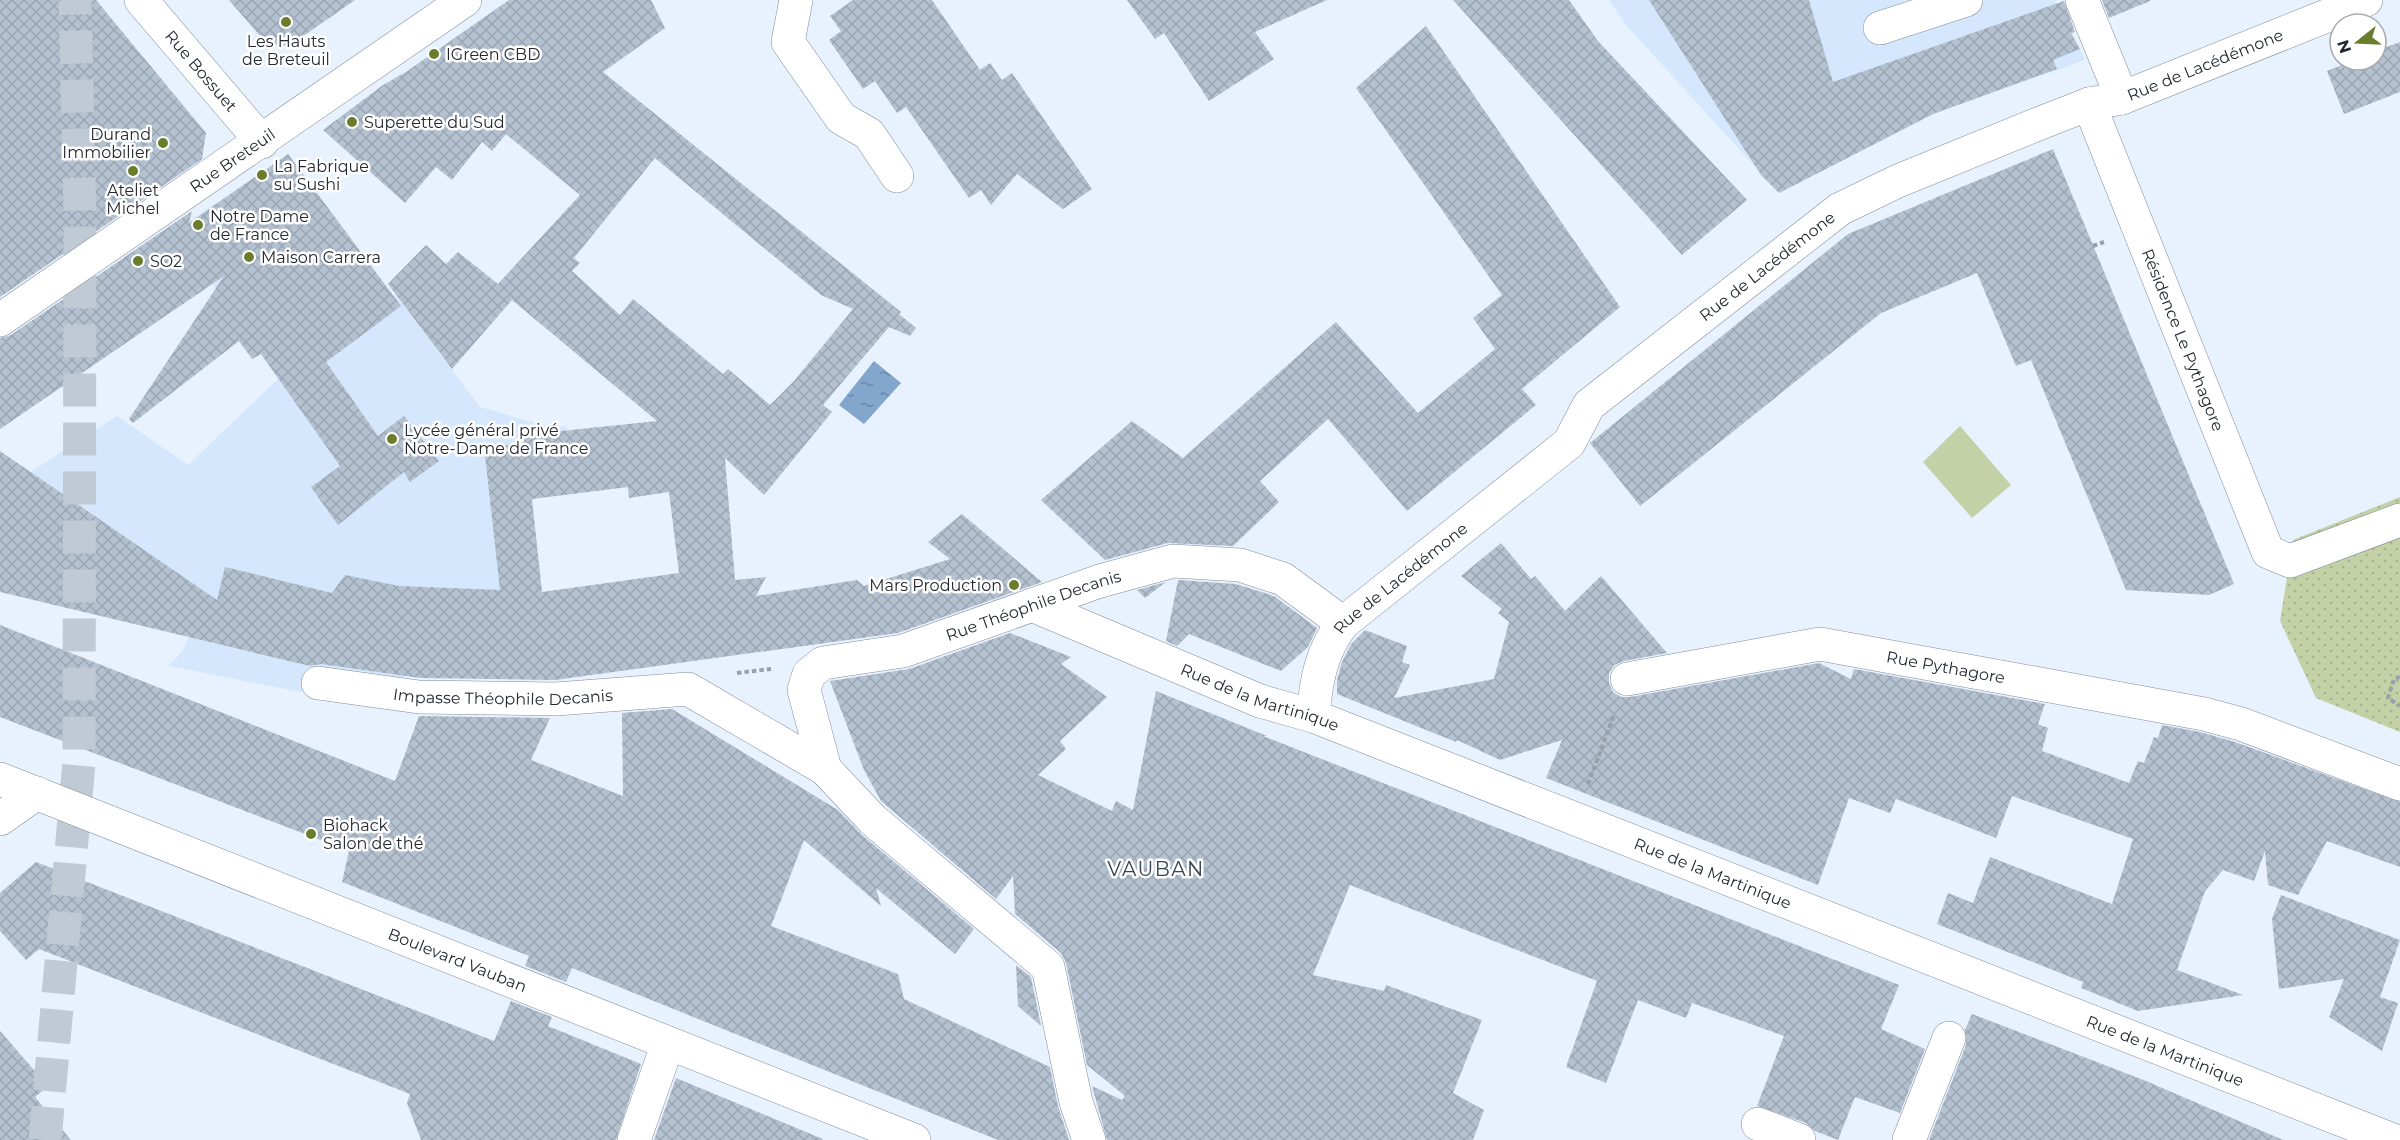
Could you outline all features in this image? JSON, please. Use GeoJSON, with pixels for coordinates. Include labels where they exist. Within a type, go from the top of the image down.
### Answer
{"type":"FeatureCollection","features":[{"type":"Feature","properties":{"kind":"street","name":"Rue Bossuet"},"geometry":{"type":"LineString","coordinates":[[141,0],[262,142]]}},
{"type":"Feature","properties":{"kind":"street","name":"Rue Breteuil"},"geometry":{"type":"LineString","coordinates":[[0,320],[262,142],[465,0]]}},
{"type":"Feature","properties":{"kind":"street"},"geometry":{"type":"LineString","coordinates":[[796,0],[788,42],[841,118],[869,134],[897,176]]}},
{"type":"Feature","properties":{"kind":"street"},"geometry":{"type":"LineString","coordinates":[[1880,28],[1966,0]]}},
{"type":"Feature","properties":{"kind":"street"},"geometry":{"type":"LineString","coordinates":[[2082,0],[2122,98]]}},
{"type":"Feature","properties":{"kind":"street","name":"Rue de Lacédémone"},"geometry":{"type":"LineString","coordinates":[[1313,716],[1317,675],[1332,637],[1343,623],[1569,443],[1588,405],[1840,208],[1898,181],[2089,104],[2122,98],[2366,0]]}},
{"type":"Feature","properties":{"kind":"street","name":"Résidence Le Pythagore"},"geometry":{"type":"LineString","coordinates":[[2089,104],[2268,552],[2290,561],[2400,520]]}},
{"type":"Feature","properties":{"kind":"street","name":"Rue Théophile Decanis"},"geometry":{"type":"LineString","coordinates":[[825,769],[804,690],[809,674],[823,663],[903,651],[1100,581],[1173,561],[1240,565],[1283,579],[1343,623]]}},
{"type":"Feature","properties":{"kind":"street","name":"Rue de la Martinique"},"geometry":{"type":"LineString","coordinates":[[1032,605],[1260,701],[1313,716],[2393,1140]]}},
{"type":"Feature","properties":{"kind":"street","name":"Rue Pythagore"},"geometry":{"type":"LineString","coordinates":[[1627,679],[1820,644],[2204,714],[2241,724],[2400,784]]}},
{"type":"Feature","properties":{"kind":"street","name":"Impasse Théophile Decanis"},"geometry":{"type":"LineString","coordinates":[[318,683],[419,697],[556,699],[688,689]]}},
{"type":"Feature","properties":{"kind":"street","name":"Rue Théophile Decanis"},"geometry":{"type":"LineString","coordinates":[[688,689],[825,769],[873,820],[1048,968],[1076,1102],[1089,1140]]}},
{"type":"Feature","properties":{"kind":"street","name":"Boulevard Vauban"},"geometry":{"type":"LineString","coordinates":[[0,779],[914,1140]]}},
{"type":"Feature","properties":{"kind":"street"},"geometry":{"type":"LineString","coordinates":[[0,819],[37,793]]}},
{"type":"Feature","properties":{"kind":"street"},"geometry":{"type":"LineString","coordinates":[[1909,1140],[1949,1038]]}},
{"type":"Feature","properties":{"kind":"street"},"geometry":{"type":"LineString","coordinates":[[634,1140],[668,1043]]}},
{"type":"Feature","properties":{"kind":"street"},"geometry":{"type":"LineString","coordinates":[[1758,1124],[1799,1140]]}},
{"type":"Feature","properties":{"kind":"path"},"geometry":{"type":"LineString","coordinates":[[2400,676],[2394,679],[2388,698],[2400,706]]}},
{"type":"Feature","properties":{"kind":"path"},"geometry":{"type":"LineString","coordinates":[[1575,818],[1627,679]]}},
{"type":"Feature","properties":{"kind":"shaded area"},"geometry":{"type":"Polygon","coordinates":[[[1609,0],[2055,0],[2085,60],[1933,114],[1779,193],[1626,25],[1609,0]]]}},
{"type":"Feature","properties":{"kind":"shaded area","name":"Lycée général privé Notre-Dame de France"},"geometry":{"type":"Polygon","coordinates":[[[250,180],[353,326],[395,294],[480,407],[557,429],[566,425],[570,448],[530,487],[550,680],[404,676],[402,712],[169,666],[183,650],[208,594],[29,473],[117,416],[188,465],[279,378],[175,231],[250,180]]]}},
{"type":"Feature","properties":{"kind":"green space"},"geometry":{"type":"Polygon","coordinates":[[[1960,426],[2011,485],[1972,518],[1923,462],[1960,426]]]}},
{"type":"Feature","properties":{"kind":"green space"},"geometry":{"type":"Polygon","coordinates":[[[2400,497],[2400,732],[2316,698],[2280,621],[2293,540],[2400,497]]]}},
{"type":"Feature","properties":{"kind":"water"},"geometry":{"type":"Polygon","coordinates":[[[874,361],[901,383],[864,424],[839,405],[874,361]]]}},
{"type":"Feature","properties":{"kind":"building"},"geometry":{"type":"Polygon","coordinates":[[[0,0],[96,0],[206,133],[202,159],[0,297],[0,0]]]}},
{"type":"Feature","properties":{"kind":"building","name":"Les Hauts de Breteuil"},"geometry":{"type":"Polygon","coordinates":[[[229,0],[355,0],[289,46],[267,44],[229,0]]]}},
{"type":"Feature","properties":{"kind":"building"},"geometry":{"type":"Polygon","coordinates":[[[509,0],[651,0],[665,28],[603,72],[901,312],[899,314],[916,328],[910,336],[889,327],[823,405],[832,412],[764,495],[725,458],[735,580],[766,577],[756,596],[857,580],[864,586],[950,559],[928,542],[962,514],[1042,582],[898,633],[555,680],[420,678],[321,664],[310,666],[0,592],[0,451],[217,600],[225,567],[332,593],[345,575],[399,586],[500,590],[484,446],[524,444],[523,435],[657,421],[512,300],[452,369],[388,284],[426,245],[446,264],[458,252],[498,284],[580,195],[506,134],[492,151],[482,142],[452,180],[436,167],[405,203],[323,130],[383,85],[406,72],[509,0]],[[655,158],[574,258],[580,263],[572,271],[620,315],[633,299],[723,374],[728,369],[770,405],[794,381],[853,309],[821,295],[655,158]],[[628,487],[532,499],[542,592],[679,573],[669,492],[629,498],[628,487]]]}},
{"type":"Feature","properties":{"kind":"building"},"geometry":{"type":"Polygon","coordinates":[[[853,0],[932,0],[980,70],[990,63],[1002,80],[1012,73],[1092,189],[1063,209],[1017,174],[991,205],[981,190],[969,198],[906,107],[897,113],[875,81],[863,89],[829,40],[841,31],[830,16],[853,0]]]}},
{"type":"Feature","properties":{"kind":"building"},"geometry":{"type":"Polygon","coordinates":[[[1127,0],[1327,0],[1255,32],[1274,59],[1209,101],[1164,33],[1155,39],[1127,0]]]}},
{"type":"Feature","properties":{"kind":"building"},"geometry":{"type":"Polygon","coordinates":[[[1453,0],[1569,0],[1598,41],[1747,200],[1682,255],[1453,0]]]}},
{"type":"Feature","properties":{"kind":"building"},"geometry":{"type":"Polygon","coordinates":[[[1649,0],[1809,0],[1833,82],[2064,1],[2075,32],[2071,33],[2080,49],[2053,60],[2057,69],[1933,114],[1779,193],[1761,175],[1649,0]]]}},
{"type":"Feature","properties":{"kind":"building"},"geometry":{"type":"Polygon","coordinates":[[[2102,0],[2150,0],[2150,1],[2109,18],[2102,0]]]}},
{"type":"Feature","properties":{"kind":"building"},"geometry":{"type":"Polygon","coordinates":[[[1426,26],[1620,307],[1522,389],[1536,405],[1407,511],[1328,419],[1260,481],[1279,502],[1233,546],[1168,543],[1105,560],[1041,500],[1132,421],[1183,458],[1336,322],[1418,413],[1495,349],[1473,318],[1502,295],[1356,88],[1426,26]]]}},
{"type":"Feature","properties":{"kind":"building"},"geometry":{"type":"Polygon","coordinates":[[[2400,42],[2400,92],[2344,114],[2327,71],[2388,72],[2388,46],[2400,42]]]}},
{"type":"Feature","properties":{"kind":"building"},"geometry":{"type":"Polygon","coordinates":[[[2053,149],[2234,584],[2209,595],[2126,590],[2031,360],[2016,366],[1977,273],[1881,313],[1640,506],[1590,443],[1848,234],[2053,149]]]}},
{"type":"Feature","properties":{"kind":"building"},"geometry":{"type":"Polygon","coordinates":[[[288,154],[401,306],[326,362],[378,436],[404,416],[439,461],[410,482],[404,472],[338,525],[311,487],[340,466],[261,354],[252,359],[239,341],[133,423],[129,419],[224,276],[0,429],[0,338],[11,335],[192,211],[189,223],[288,154]]]}},
{"type":"Feature","properties":{"kind":"building"},"geometry":{"type":"Polygon","coordinates":[[[1501,543],[1531,579],[1535,576],[1565,611],[1601,576],[1667,653],[1614,665],[1609,673],[1609,683],[1613,692],[1621,697],[1819,663],[1851,679],[1854,669],[2045,704],[2038,724],[2048,728],[2042,751],[2129,783],[2138,761],[2144,763],[2154,737],[2158,738],[2162,725],[2200,732],[2235,742],[2400,802],[2400,867],[2327,841],[2298,895],[2268,885],[2265,851],[2254,881],[2223,870],[2205,891],[2177,970],[2243,995],[2138,1011],[2081,988],[2083,982],[1937,924],[1948,893],[1973,903],[1990,857],[2112,904],[2133,839],[2012,796],[1996,838],[1896,799],[1890,813],[1849,798],[1818,885],[1546,778],[1562,740],[1500,760],[1457,740],[1456,742],[1337,694],[1337,680],[1342,662],[1351,644],[1365,630],[1407,646],[1402,662],[1410,665],[1394,698],[1494,679],[1509,622],[1498,613],[1502,609],[1461,576],[1501,543]]]}},
{"type":"Feature","properties":{"kind":"building"},"geometry":{"type":"Polygon","coordinates":[[[1178,580],[1236,584],[1274,596],[1317,628],[1308,647],[1281,671],[1189,634],[1177,646],[1166,641],[1178,580]]]}},
{"type":"Feature","properties":{"kind":"building"},"geometry":{"type":"Polygon","coordinates":[[[1166,582],[1145,598],[1137,590],[1166,582]]]}},
{"type":"Feature","properties":{"kind":"building"},"geometry":{"type":"Polygon","coordinates":[[[0,625],[395,781],[419,716],[550,718],[531,760],[623,796],[622,713],[672,709],[838,810],[861,834],[974,929],[955,954],[876,888],[881,906],[804,840],[771,926],[898,974],[904,999],[1050,1067],[1058,1106],[1069,1140],[998,1140],[572,968],[566,982],[525,966],[529,956],[342,882],[349,851],[0,717],[0,625]]]}},
{"type":"Feature","properties":{"kind":"building"},"geometry":{"type":"Polygon","coordinates":[[[1010,633],[1071,657],[1061,664],[1107,697],[1060,741],[1066,749],[1038,775],[1112,811],[1116,801],[1133,810],[1156,691],[1267,736],[1263,736],[1899,985],[1881,1029],[1925,1049],[1900,1113],[1855,1097],[1838,1140],[1815,1131],[1806,1123],[1757,1106],[1784,1036],[1692,1003],[1686,1018],[1638,1000],[1606,1083],[1566,1067],[1597,981],[1350,885],[1313,975],[1384,991],[1386,985],[1482,1020],[1453,1093],[1484,1110],[1473,1140],[1107,1140],[1092,1086],[1122,1100],[1125,1096],[1087,1065],[1066,963],[1061,953],[1015,914],[1013,876],[996,899],[881,801],[864,770],[830,681],[909,669],[1010,633]]]}},
{"type":"Feature","properties":{"kind":"building"},"geometry":{"type":"Polygon","coordinates":[[[36,862],[494,1041],[511,1001],[552,1017],[548,1026],[641,1064],[616,1140],[421,1140],[407,1103],[410,1094],[39,949],[26,960],[0,931],[0,893],[36,862]]]}},
{"type":"Feature","properties":{"kind":"building"},"geometry":{"type":"Polygon","coordinates":[[[2281,895],[2400,940],[2380,997],[2398,1003],[2382,1051],[2329,1017],[2344,979],[2279,989],[2272,919],[2281,895]]]}},
{"type":"Feature","properties":{"kind":"building"},"geometry":{"type":"Polygon","coordinates":[[[1016,965],[1031,977],[1041,1026],[1018,1006],[1016,965]]]}},
{"type":"Feature","properties":{"kind":"building"},"geometry":{"type":"Polygon","coordinates":[[[1972,1014],[2146,1081],[2283,1140],[1929,1140],[1966,1045],[1965,1030],[1972,1014]]]}},
{"type":"Feature","properties":{"kind":"building"},"geometry":{"type":"Polygon","coordinates":[[[0,1031],[48,1086],[35,1097],[71,1140],[0,1140],[0,1031]]]}},
{"type":"Feature","properties":{"kind":"building"},"geometry":{"type":"Polygon","coordinates":[[[676,1078],[823,1139],[823,1140],[654,1140],[676,1078]]]}},
{"type":"Feature","properties":{"kind":"tunnel"},"geometry":{"type":"LineString","coordinates":[[45,1140],[79,763],[80,216],[75,0]]}},
{"type":"Feature","properties":{"kind":"place","name":"Les Hauts de Breteuil"},"geometry":{"type":"Point","coordinates":[286,22]}},
{"type":"Feature","properties":{"kind":"place","name":"IGreen CBD"},"geometry":{"type":"Point","coordinates":[434,54]}},
{"type":"Feature","properties":{"kind":"place","name":"Superette du Sud"},"geometry":{"type":"Point","coordinates":[352,122]}},
{"type":"Feature","properties":{"kind":"place","name":"Durand Immobilier"},"geometry":{"type":"Point","coordinates":[163,143]}},
{"type":"Feature","properties":{"kind":"place","name":"Ateliet Michel"},"geometry":{"type":"Point","coordinates":[133,171]}},
{"type":"Feature","properties":{"kind":"place","name":"La Fabrique su Sushi"},"geometry":{"type":"Point","coordinates":[262,175]}},
{"type":"Feature","properties":{"kind":"place","name":"Notre Dame de France"},"geometry":{"type":"Point","coordinates":[198,225]}},
{"type":"Feature","properties":{"kind":"place","name":"Maison Carrera"},"geometry":{"type":"Point","coordinates":[249,257]}},
{"type":"Feature","properties":{"kind":"place","name":"SO2"},"geometry":{"type":"Point","coordinates":[138,261]}},
{"type":"Feature","properties":{"kind":"place","name":"Lycée général privé Notre-Dame de France"},"geometry":{"type":"Point","coordinates":[392,439]}},
{"type":"Feature","properties":{"kind":"place","name":"Mars Production"},"geometry":{"type":"Point","coordinates":[1014,585]}},
{"type":"Feature","properties":{"kind":"place","name":"Biohack Salon de thé"},"geometry":{"type":"Point","coordinates":[311,834]}},
{"type":"Feature","properties":{"kind":"district","name":"VAUBAN"},"geometry":{"type":"Point","coordinates":[1156,869]}}]}
